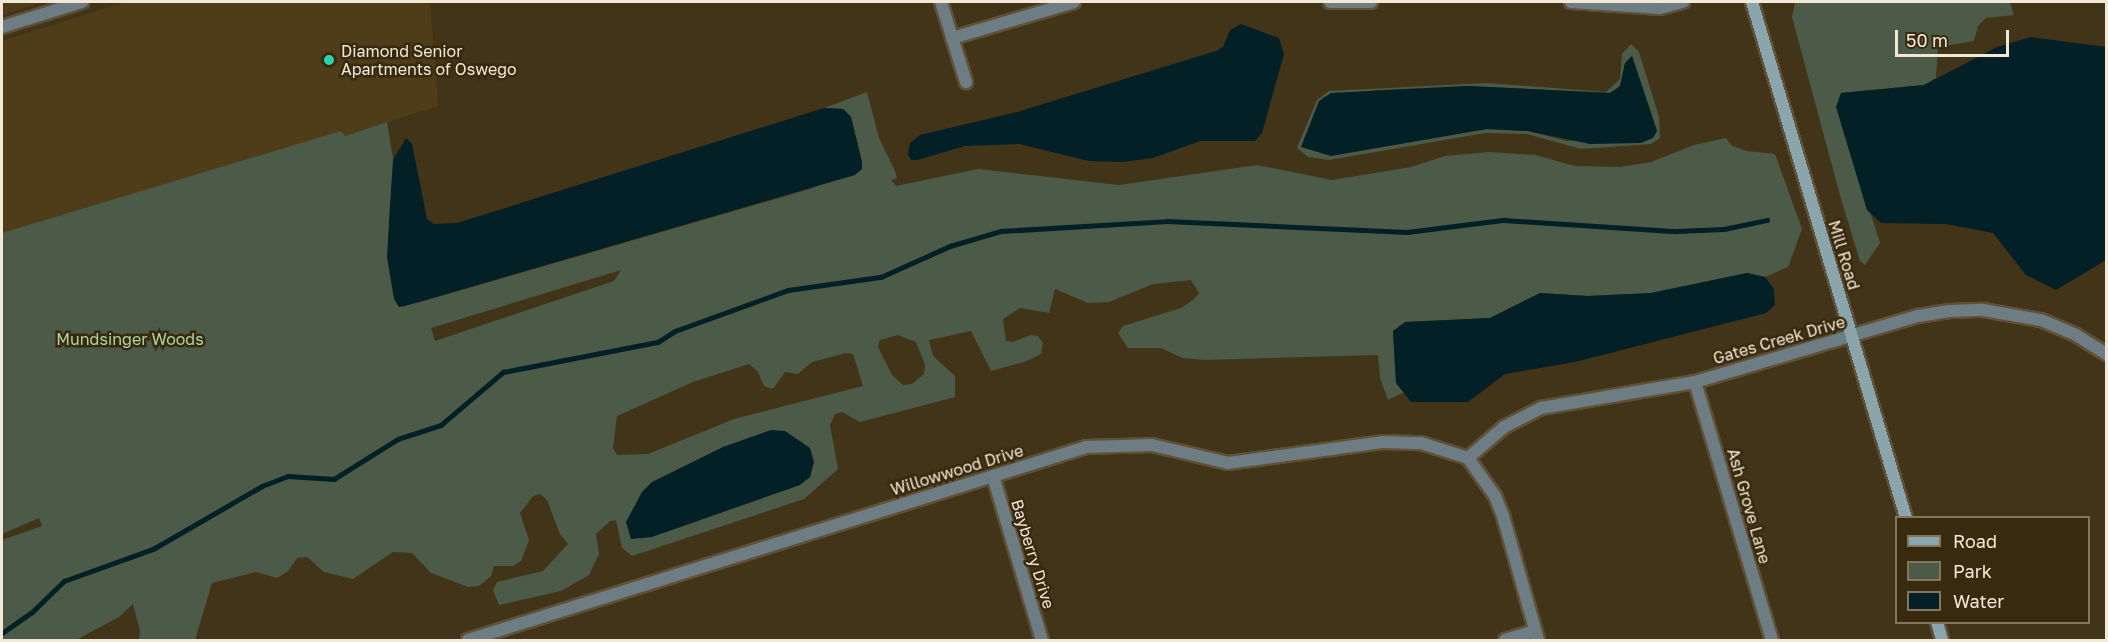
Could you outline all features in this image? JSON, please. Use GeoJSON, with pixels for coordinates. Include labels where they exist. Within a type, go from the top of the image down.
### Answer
{"type":"FeatureCollection","features":[{"type":"Feature","properties":{"kind":"street"},"geometry":{"type":"LineString","coordinates":[[2,27],[82,2]]}},
{"type":"Feature","properties":{"kind":"street"},"geometry":{"type":"LineString","coordinates":[[941,2],[966,82]]}},
{"type":"Feature","properties":{"kind":"street"},"geometry":{"type":"LineString","coordinates":[[952,38],[1047,5],[1074,2]]}},
{"type":"Feature","properties":{"kind":"street"},"geometry":{"type":"LineString","coordinates":[[1330,2],[1371,2]]}},
{"type":"Feature","properties":{"kind":"street"},"geometry":{"type":"LineString","coordinates":[[1571,2],[1615,3],[1660,8],[1683,2]]}},
{"type":"Feature","properties":{"kind":"street","name":"Mill Road"},"geometry":{"type":"LineString","coordinates":[[1752,2],[1905,516]]}},
{"type":"Feature","properties":{"kind":"street","name":"Gates Creek Drive"},"geometry":{"type":"LineString","coordinates":[[1467,458],[1526,413],[1695,382],[1918,316],[1983,310],[2041,320],[2076,335],[2106,354]]}},
{"type":"Feature","properties":{"kind":"street","name":"Ash Grove Lane"},"geometry":{"type":"LineString","coordinates":[[1695,382],[1772,640]]}},
{"type":"Feature","properties":{"kind":"street","name":"Willowwood Drive"},"geometry":{"type":"LineString","coordinates":[[468,640],[993,476],[1107,444],[1152,445],[1228,463],[1383,442],[1421,443],[1467,458]]}},
{"type":"Feature","properties":{"kind":"street"},"geometry":{"type":"LineString","coordinates":[[1467,458],[1495,496],[1503,516],[1536,636],[1505,640]]}},
{"type":"Feature","properties":{"kind":"street","name":"Bayberry Drive"},"geometry":{"type":"LineString","coordinates":[[993,476],[1042,640]]}},
{"type":"Feature","properties":{"kind":"street"},"geometry":{"type":"LineString","coordinates":[[1938,624],[1942,640]]}},
{"type":"Feature","properties":{"kind":"shaded area"},"geometry":{"type":"Polygon","coordinates":[[[2,2],[43,2],[2,15],[2,2]]]}},
{"type":"Feature","properties":{"kind":"shaded area"},"geometry":{"type":"Polygon","coordinates":[[[125,2],[430,2],[438,106],[2,245],[2,41],[125,2]]]}},
{"type":"Feature","properties":{"kind":"green space"},"geometry":{"type":"Polygon","coordinates":[[[1795,2],[2010,2],[2014,15],[1986,18],[1978,26],[1974,41],[1938,47],[1936,78],[1924,85],[1841,93],[1837,107],[1880,243],[1865,265],[1860,261],[1841,199],[1792,17],[1795,2]]]}},
{"type":"Feature","properties":{"kind":"green space"},"geometry":{"type":"Polygon","coordinates":[[[1631,44],[1639,52],[1659,117],[1660,138],[1651,144],[1581,149],[1527,134],[1485,133],[1329,160],[1308,157],[1297,148],[1317,100],[1329,91],[1486,83],[1606,92],[1620,79],[1622,54],[1631,44]],[[1632,56],[1625,63],[1620,86],[1610,93],[1468,86],[1377,90],[1323,97],[1369,148],[1487,129],[1528,131],[1567,141],[1657,131],[1632,56]]]}},
{"type":"Feature","properties":{"kind":"green space","name":"Mundsinger Woods"},"geometry":{"type":"Polygon","coordinates":[[[867,92],[879,138],[895,171],[897,178],[891,180],[896,186],[978,169],[1119,185],[1257,165],[1332,180],[1411,167],[1445,156],[1490,152],[1535,155],[1575,166],[1620,167],[1651,162],[1694,145],[1726,138],[1732,146],[1747,151],[1775,154],[1802,229],[1788,267],[1765,277],[1747,273],[1651,293],[1588,296],[1540,293],[1490,318],[1405,322],[1393,332],[1396,383],[1404,392],[1388,400],[1380,378],[1378,355],[1205,360],[1183,358],[1161,348],[1128,348],[1118,333],[1123,326],[1181,308],[1193,300],[1199,293],[1191,280],[1153,284],[1109,302],[1088,303],[1055,289],[1049,313],[1020,308],[1003,319],[1006,341],[1012,342],[1031,335],[1038,336],[1043,343],[1041,354],[1027,361],[991,371],[971,331],[929,340],[933,356],[955,376],[955,397],[860,422],[842,412],[835,414],[830,425],[838,469],[804,499],[632,556],[622,548],[616,520],[610,521],[596,534],[599,554],[589,575],[561,591],[499,605],[493,590],[497,582],[543,571],[568,544],[560,534],[547,500],[540,494],[533,496],[520,513],[529,540],[521,561],[513,566],[494,566],[491,576],[479,586],[468,587],[431,573],[412,553],[393,552],[353,579],[324,572],[307,557],[297,558],[288,571],[277,578],[256,572],[212,583],[195,640],[139,640],[140,631],[133,604],[119,617],[76,640],[2,640],[2,540],[42,526],[39,518],[2,534],[2,233],[341,131],[345,136],[387,122],[417,303],[810,189],[862,162],[851,117],[843,109],[824,108],[867,92]],[[621,270],[431,328],[435,341],[614,281],[621,270]],[[898,335],[880,340],[878,347],[892,375],[903,385],[912,384],[924,374],[925,365],[916,342],[898,335]],[[846,353],[812,362],[798,374],[785,372],[773,389],[764,386],[758,372],[749,364],[693,382],[617,416],[613,448],[617,455],[648,454],[734,419],[863,386],[853,354],[846,353]]]}},
{"type":"Feature","properties":{"kind":"water"},"geometry":{"type":"Polygon","coordinates":[[[1241,24],[1279,38],[1284,54],[1262,133],[1255,141],[1200,141],[1153,158],[1122,162],[1089,161],[1019,144],[965,146],[917,160],[911,160],[908,155],[910,143],[920,135],[1017,112],[1216,51],[1223,47],[1230,30],[1241,24]]]}},
{"type":"Feature","properties":{"kind":"water"},"geometry":{"type":"Polygon","coordinates":[[[2031,37],[2106,47],[2106,260],[2056,290],[2026,275],[1993,233],[1946,224],[1881,223],[1867,210],[1836,107],[1841,93],[1924,85],[1997,47],[2031,37]]]}},
{"type":"Feature","properties":{"kind":"water"},"geometry":{"type":"Polygon","coordinates":[[[1632,56],[1657,131],[1653,138],[1641,143],[1590,144],[1528,131],[1487,129],[1331,156],[1301,147],[1319,101],[1331,93],[1468,86],[1610,93],[1620,86],[1625,63],[1632,56]]]}},
{"type":"Feature","properties":{"kind":"water"},"geometry":{"type":"Polygon","coordinates":[[[824,108],[843,109],[851,117],[862,162],[862,169],[855,175],[405,306],[399,307],[394,299],[387,257],[393,160],[406,138],[412,144],[427,219],[434,224],[457,223],[824,108]]]}},
{"type":"Feature","properties":{"kind":"water"},"geometry":{"type":"Polygon","coordinates":[[[1747,273],[1765,277],[1774,289],[1775,305],[1766,313],[1575,362],[1505,374],[1468,402],[1411,402],[1396,383],[1393,331],[1405,322],[1490,318],[1540,293],[1588,296],[1651,293],[1747,273]]]}},
{"type":"Feature","properties":{"kind":"water"},"geometry":{"type":"Polygon","coordinates":[[[771,430],[785,431],[810,448],[814,462],[810,477],[800,485],[652,537],[631,539],[626,522],[642,492],[652,482],[723,447],[771,430]]]}},
{"type":"Feature","properties":{"kind":"waterway"},"geometry":{"type":"LineString","coordinates":[[2,633],[31,613],[64,581],[153,549],[262,486],[288,476],[334,479],[398,439],[441,425],[503,372],[658,342],[675,331],[788,290],[881,277],[950,246],[1001,231],[1167,221],[1407,232],[1504,220],[1676,231],[1724,229],[1767,220]]}},
{"type":"Feature","properties":{"kind":"place","name":"Diamond Senior Apartments of Oswego"},"geometry":{"type":"Point","coordinates":[329,60]}}]}
